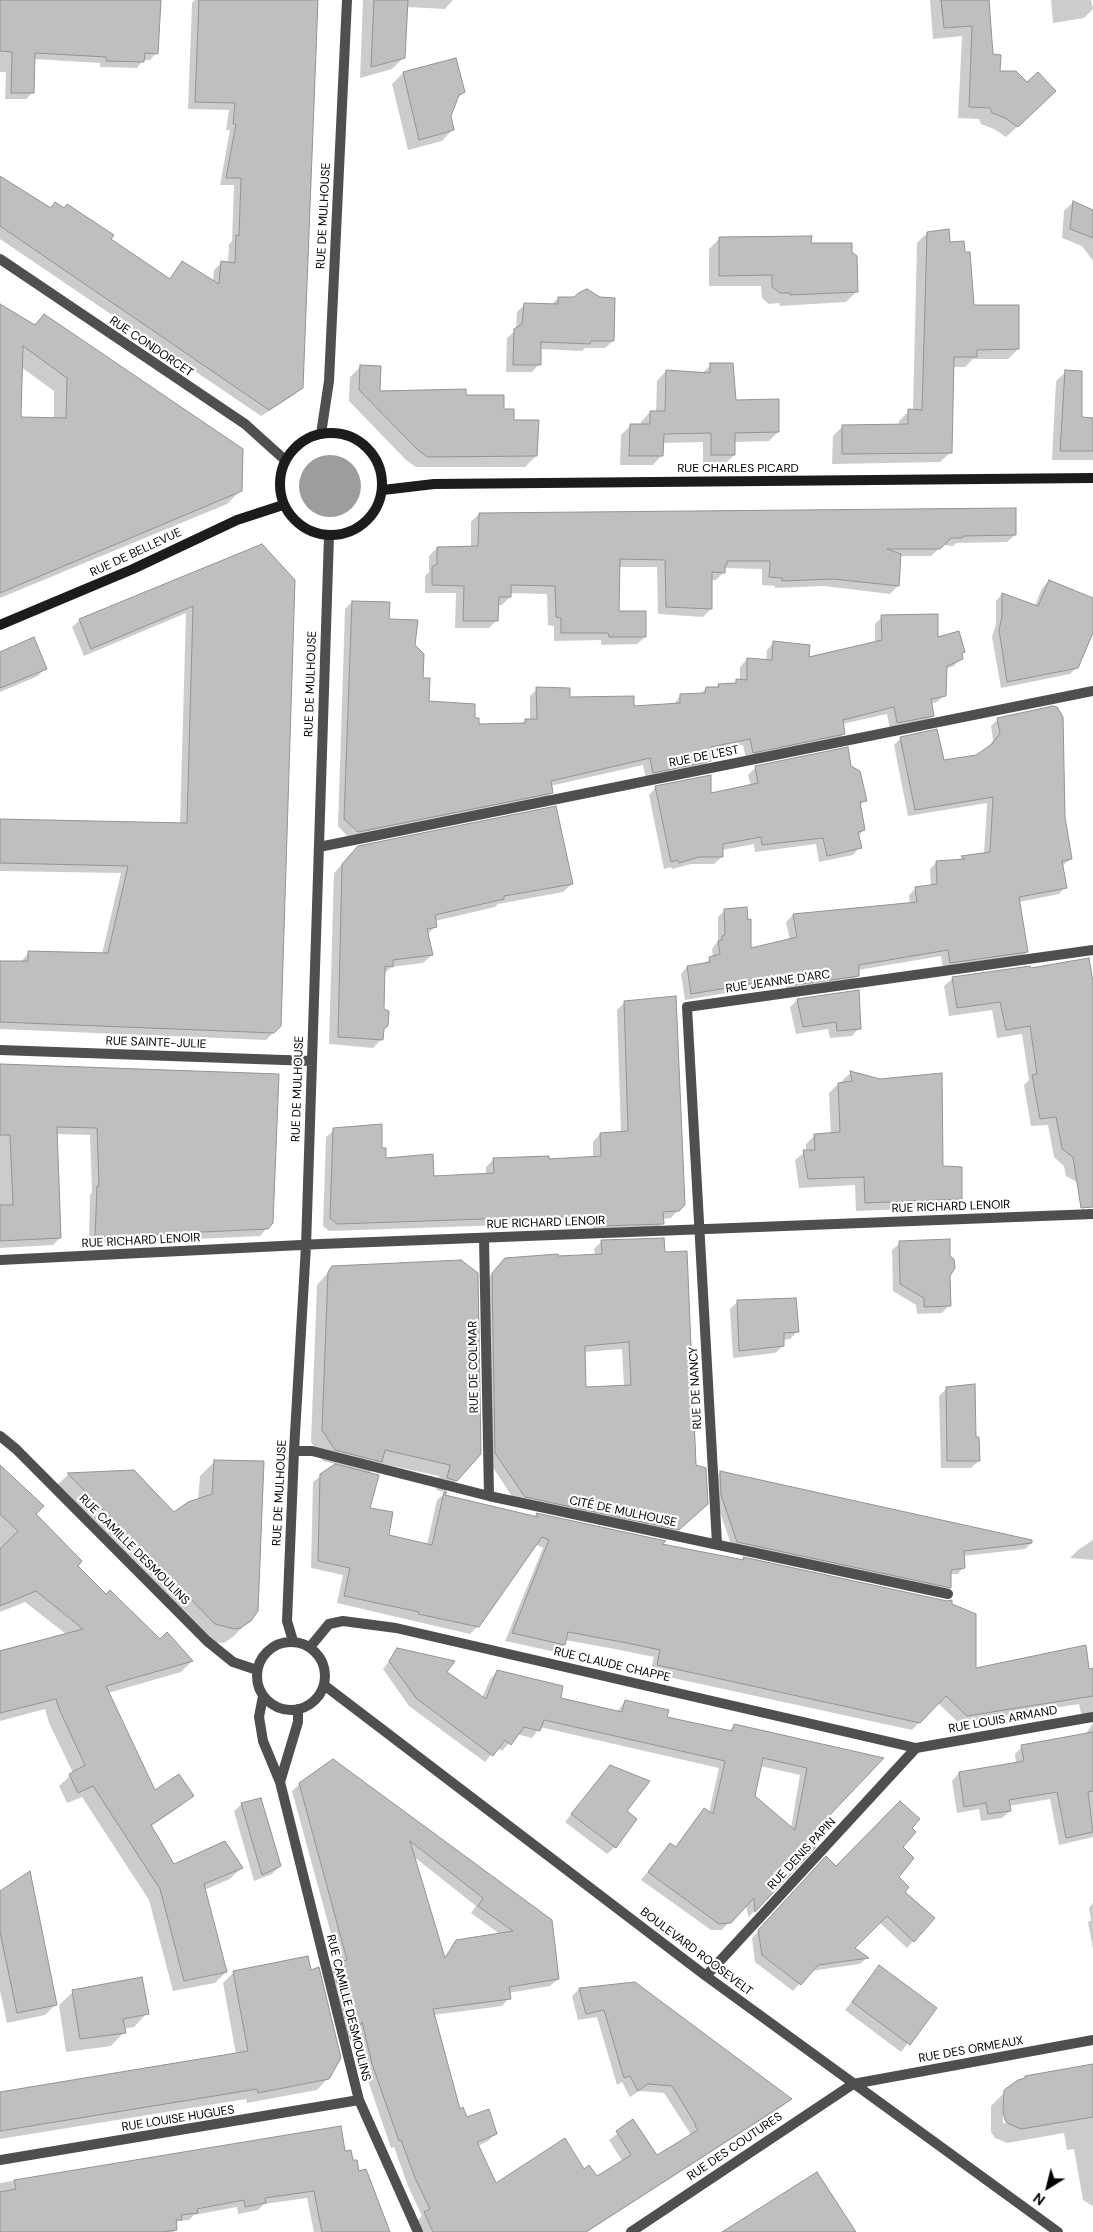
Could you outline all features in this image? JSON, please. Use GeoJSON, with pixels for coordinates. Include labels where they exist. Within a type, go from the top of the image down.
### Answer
{"type":"FeatureCollection","features":[{"type":"Feature","properties":{"kind":"street","name":"RUE DE MULHOUSE"},"geometry":{"type":"LineString","coordinates":[[322,434],[329,381],[347,0]]}},
{"type":"Feature","properties":{"kind":"street","name":"RUE CONDORCET"},"geometry":{"type":"LineString","coordinates":[[0,259],[245,424],[285,460]]}},
{"type":"Feature","properties":{"kind":"street"},"geometry":{"type":"LineString","coordinates":[[337,433],[353,437],[366,446],[376,458],[382,474],[383,490],[379,505],[371,518],[359,528],[344,534],[329,536],[315,533],[302,527],[291,517],[284,505],[280,490],[280,474],[285,460],[295,447],[307,438],[322,434],[337,433]]}},
{"type":"Feature","properties":{"kind":"street","name":"RUE CHARLES PICARD"},"geometry":{"type":"LineString","coordinates":[[383,490],[434,484],[1093,478]]}},
{"type":"Feature","properties":{"kind":"street","name":"RUE DE BELLEVUE"},"geometry":{"type":"LineString","coordinates":[[0,625],[133,569],[237,520],[284,505]]}},
{"type":"Feature","properties":{"kind":"street","name":"RUE DE MULHOUSE"},"geometry":{"type":"LineString","coordinates":[[293,1641],[287,1621],[294,1450],[306,1246],[329,536]]}},
{"type":"Feature","properties":{"kind":"street","name":"RUE DE L'EST"},"geometry":{"type":"LineString","coordinates":[[319,847],[1093,691]]}},
{"type":"Feature","properties":{"kind":"street","name":"RUE JEANNE D'ARC"},"geometry":{"type":"LineString","coordinates":[[700,1230],[687,1007],[1093,950]]}},
{"type":"Feature","properties":{"kind":"street","name":"RUE SAINTE-JULIE"},"geometry":{"type":"LineString","coordinates":[[0,1050],[312,1061]]}},
{"type":"Feature","properties":{"kind":"street","name":"RUE RICHARD LENOIR"},"geometry":{"type":"LineString","coordinates":[[0,1260],[484,1238],[1093,1214]]}},
{"type":"Feature","properties":{"kind":"street","name":"RUE DE NANCY"},"geometry":{"type":"LineString","coordinates":[[700,1230],[716,1544]]}},
{"type":"Feature","properties":{"kind":"street","name":"RUE DE COLMAR"},"geometry":{"type":"LineString","coordinates":[[484,1238],[488,1496]]}},
{"type":"Feature","properties":{"kind":"street","name":"RUE CAMILLE DESMOULINS"},"geometry":{"type":"LineString","coordinates":[[0,1436],[23,1456],[207,1641],[232,1662],[257,1670]]}},
{"type":"Feature","properties":{"kind":"street","name":"CITÉ DE MULHOUSE"},"geometry":{"type":"LineString","coordinates":[[294,1450],[312,1450],[488,1496],[948,1594]]}},
{"type":"Feature","properties":{"kind":"street","name":"RUE CLAUDE CHAPPE"},"geometry":{"type":"LineString","coordinates":[[310,1647],[329,1624],[343,1621],[396,1628],[916,1748]]}},
{"type":"Feature","properties":{"kind":"street"},"geometry":{"type":"LineString","coordinates":[[293,1641],[310,1647],[318,1654],[324,1664],[326,1675],[324,1685],[314,1701],[298,1709],[279,1708],[263,1696],[259,1688],[257,1670],[260,1661],[270,1649],[283,1642],[293,1641]]}},
{"type":"Feature","properties":{"kind":"street","name":"BOULEVARD ROOSEVELT"},"geometry":{"type":"LineString","coordinates":[[324,1685],[706,1976],[1058,2232]]}},
{"type":"Feature","properties":{"kind":"street","name":"RUE CAMILLE DESMOULINS"},"geometry":{"type":"LineString","coordinates":[[263,1696],[259,1717],[264,1742],[280,1782],[359,2100],[418,2232]]}},
{"type":"Feature","properties":{"kind":"street"},"geometry":{"type":"LineString","coordinates":[[280,1782],[298,1722],[298,1709]]}},
{"type":"Feature","properties":{"kind":"street","name":"RUE LOUIS ARMAND"},"geometry":{"type":"LineString","coordinates":[[916,1748],[1093,1717]]}},
{"type":"Feature","properties":{"kind":"street","name":"RUE DENIS PAPIN"},"geometry":{"type":"LineString","coordinates":[[706,1976],[916,1748]]}},
{"type":"Feature","properties":{"kind":"street","name":"RUE DES ORMEAUX"},"geometry":{"type":"LineString","coordinates":[[853,2084],[1093,2040]]}},
{"type":"Feature","properties":{"kind":"street","name":"RUE DES COUTURES"},"geometry":{"type":"LineString","coordinates":[[631,2232],[853,2084]]}},
{"type":"Feature","properties":{"kind":"street","name":"RUE LOUISE HUGUES"},"geometry":{"type":"LineString","coordinates":[[0,2160],[359,2100]]}},
{"type":"Feature","properties":{"kind":"shaded area"},"geometry":{"type":"Polygon","coordinates":[[[330,455],[342,457],[352,464],[359,474],[361,486],[359,498],[352,508],[342,515],[330,517],[318,515],[308,508],[301,498],[299,486],[301,474],[308,464],[318,457],[330,455]]]}},
{"type":"Feature","properties":{"kind":"building"},"geometry":{"type":"Polygon","coordinates":[[[0,0],[161,0],[158,54],[145,53],[144,62],[106,61],[106,57],[35,53],[34,93],[11,93],[12,52],[0,51],[0,0]]]}},
{"type":"Feature","properties":{"kind":"building"},"geometry":{"type":"Polygon","coordinates":[[[199,0],[318,0],[303,388],[269,410],[0,226],[0,176],[51,208],[55,202],[64,208],[67,204],[114,235],[111,239],[170,279],[182,261],[219,284],[221,261],[235,263],[236,235],[239,236],[241,178],[226,178],[236,124],[233,124],[235,103],[195,102],[199,0]]]}},
{"type":"Feature","properties":{"kind":"building"},"geometry":{"type":"Polygon","coordinates":[[[374,0],[408,0],[405,58],[371,67],[374,0]]]}},
{"type":"Feature","properties":{"kind":"building"},"geometry":{"type":"Polygon","coordinates":[[[941,0],[989,0],[993,54],[1001,55],[1000,71],[1016,71],[1027,82],[1038,72],[1056,91],[1018,127],[1005,118],[992,113],[990,108],[969,107],[972,26],[944,28],[941,0]]]}},
{"type":"Feature","properties":{"kind":"building"},"geometry":{"type":"Polygon","coordinates":[[[456,58],[465,92],[459,95],[451,116],[454,130],[419,140],[403,72],[456,58]]]}},
{"type":"Feature","properties":{"kind":"building"},"geometry":{"type":"Polygon","coordinates":[[[1073,201],[1093,210],[1093,238],[1070,229],[1073,201]]]}},
{"type":"Feature","properties":{"kind":"building"},"geometry":{"type":"Polygon","coordinates":[[[949,229],[950,242],[964,241],[965,252],[970,252],[974,305],[1019,305],[1019,349],[977,350],[977,357],[954,357],[952,453],[842,454],[842,425],[908,424],[908,409],[922,410],[927,232],[949,229]]]}},
{"type":"Feature","properties":{"kind":"building"},"geometry":{"type":"Polygon","coordinates":[[[812,236],[811,243],[852,243],[852,252],[857,256],[858,292],[790,295],[790,293],[780,293],[772,287],[772,275],[719,276],[719,237],[812,236]]]}},
{"type":"Feature","properties":{"kind":"building"},"geometry":{"type":"Polygon","coordinates":[[[587,289],[600,297],[615,298],[614,341],[591,341],[590,344],[541,342],[541,365],[513,365],[514,329],[522,324],[524,303],[558,304],[558,297],[574,297],[587,289]]]}},
{"type":"Feature","properties":{"kind":"building"},"geometry":{"type":"Polygon","coordinates":[[[0,304],[35,325],[44,314],[243,449],[242,491],[0,593],[0,304]],[[23,346],[21,417],[66,418],[67,378],[23,346]]]}},
{"type":"Feature","properties":{"kind":"building"},"geometry":{"type":"Polygon","coordinates":[[[710,363],[733,363],[736,400],[779,399],[779,432],[735,433],[735,455],[711,455],[711,433],[664,434],[663,456],[629,456],[630,424],[650,424],[650,411],[665,411],[666,370],[710,373],[710,363]]]}},
{"type":"Feature","properties":{"kind":"building"},"geometry":{"type":"Polygon","coordinates":[[[360,365],[381,366],[380,391],[466,389],[466,395],[504,395],[504,409],[514,409],[514,420],[539,420],[537,456],[427,457],[359,390],[360,365]]]}},
{"type":"Feature","properties":{"kind":"building"},"geometry":{"type":"Polygon","coordinates":[[[1065,370],[1082,371],[1082,417],[1093,418],[1093,451],[1060,451],[1065,370]]]}},
{"type":"Feature","properties":{"kind":"building"},"geometry":{"type":"Polygon","coordinates":[[[1016,508],[1016,535],[951,538],[940,549],[887,549],[901,554],[899,586],[833,579],[782,581],[782,578],[769,577],[770,561],[727,561],[725,573],[712,572],[712,609],[666,607],[665,560],[620,559],[619,611],[646,611],[646,637],[609,637],[608,633],[561,633],[561,618],[556,617],[555,586],[511,585],[511,597],[499,597],[498,621],[463,621],[464,586],[432,585],[432,567],[437,564],[437,547],[478,546],[479,513],[1016,508]]]}},
{"type":"Feature","properties":{"kind":"building"},"geometry":{"type":"Polygon","coordinates":[[[262,544],[295,580],[281,1026],[274,1033],[0,1022],[0,961],[28,961],[28,951],[108,953],[128,866],[0,863],[0,819],[187,823],[193,606],[91,649],[79,619],[262,544]]]}},
{"type":"Feature","properties":{"kind":"building"},"geometry":{"type":"Polygon","coordinates":[[[1049,580],[1093,598],[1093,633],[1078,668],[1007,682],[999,630],[1002,616],[1002,593],[1038,606],[1049,580]]]}},
{"type":"Feature","properties":{"kind":"building"},"geometry":{"type":"Polygon","coordinates":[[[352,601],[390,602],[389,619],[418,620],[415,645],[424,654],[423,678],[430,678],[429,701],[475,704],[475,718],[479,718],[479,724],[525,723],[525,719],[537,719],[536,687],[570,688],[570,697],[634,696],[634,706],[680,703],[680,694],[705,693],[706,687],[719,687],[718,684],[736,683],[736,679],[747,680],[747,658],[772,660],[773,641],[810,645],[809,657],[882,640],[881,615],[938,614],[938,637],[959,631],[965,652],[962,653],[963,659],[947,666],[946,696],[931,699],[934,716],[897,723],[894,707],[843,720],[845,734],[753,753],[750,739],[711,747],[711,761],[653,773],[650,758],[551,781],[553,793],[358,832],[344,819],[352,601]]]}},
{"type":"Feature","properties":{"kind":"building"},"geometry":{"type":"Polygon","coordinates":[[[34,637],[47,669],[0,688],[0,652],[34,637]]]}},
{"type":"Feature","properties":{"kind":"building"},"geometry":{"type":"Polygon","coordinates":[[[1053,706],[1057,707],[1063,717],[1065,817],[1072,859],[1062,861],[1067,888],[1019,897],[1028,952],[950,963],[948,950],[859,965],[859,976],[794,985],[792,977],[691,994],[687,966],[710,962],[709,957],[720,954],[718,941],[722,940],[722,936],[725,935],[724,909],[747,907],[748,920],[751,919],[751,948],[797,937],[793,914],[917,902],[915,887],[937,884],[936,861],[965,859],[961,856],[990,852],[993,797],[915,810],[900,737],[937,729],[944,760],[976,755],[992,744],[1000,733],[997,718],[1053,706]]]}},
{"type":"Feature","properties":{"kind":"building"},"geometry":{"type":"Polygon","coordinates":[[[848,747],[851,766],[860,771],[867,801],[860,802],[865,830],[858,832],[862,848],[827,856],[823,838],[762,845],[761,837],[723,844],[723,857],[699,857],[679,863],[678,860],[671,862],[655,786],[711,775],[711,793],[758,783],[755,766],[848,747]]]}},
{"type":"Feature","properties":{"kind":"building"},"geometry":{"type":"Polygon","coordinates":[[[556,806],[573,884],[504,896],[504,899],[435,915],[437,927],[427,929],[433,955],[393,960],[393,967],[385,966],[384,1009],[389,1011],[388,1026],[384,1029],[383,1040],[338,1037],[342,864],[358,846],[556,806]]]}},
{"type":"Feature","properties":{"kind":"building"},"geometry":{"type":"Polygon","coordinates":[[[1089,958],[1093,982],[1093,1207],[1081,1208],[1073,1157],[1062,1149],[1056,1117],[1040,1119],[1032,1075],[1037,1074],[1030,1026],[1006,1030],[1000,1002],[957,1008],[952,977],[1030,966],[1031,968],[1089,958]]]}},
{"type":"Feature","properties":{"kind":"building"},"geometry":{"type":"Polygon","coordinates":[[[859,990],[861,1029],[837,1031],[836,1022],[803,1027],[797,999],[859,990]]]}},
{"type":"Feature","properties":{"kind":"building"},"geometry":{"type":"Polygon","coordinates":[[[676,996],[685,1205],[679,1211],[663,1212],[664,1224],[601,1226],[600,1215],[337,1224],[330,1218],[333,1128],[382,1124],[382,1148],[386,1148],[386,1158],[433,1154],[434,1176],[494,1173],[493,1158],[549,1156],[549,1159],[601,1156],[600,1133],[628,1131],[624,1001],[676,996]]]}},
{"type":"Feature","properties":{"kind":"building"},"geometry":{"type":"Polygon","coordinates":[[[0,1064],[279,1074],[273,1223],[268,1229],[95,1237],[97,1186],[99,1186],[97,1128],[57,1127],[61,1238],[0,1241],[0,1205],[13,1205],[10,1135],[0,1135],[0,1064]]]}},
{"type":"Feature","properties":{"kind":"building"},"geometry":{"type":"Polygon","coordinates":[[[850,1071],[880,1079],[942,1073],[943,1166],[962,1167],[962,1199],[865,1203],[864,1177],[808,1179],[803,1150],[815,1150],[814,1134],[840,1132],[838,1083],[852,1081],[850,1071]]]}},
{"type":"Feature","properties":{"kind":"building"},"geometry":{"type":"Polygon","coordinates":[[[664,1238],[665,1252],[687,1251],[696,1465],[706,1468],[708,1504],[679,1530],[525,1497],[495,1453],[492,1273],[505,1258],[558,1254],[558,1256],[602,1254],[601,1240],[664,1238]],[[629,1342],[585,1346],[586,1387],[631,1385],[629,1342]]]}},
{"type":"Feature","properties":{"kind":"building"},"geometry":{"type":"Polygon","coordinates":[[[950,1239],[950,1256],[954,1259],[955,1268],[950,1276],[951,1306],[924,1307],[924,1298],[900,1284],[899,1241],[950,1239]]]}},
{"type":"Feature","properties":{"kind":"building"},"geometry":{"type":"Polygon","coordinates":[[[461,1260],[478,1273],[481,1454],[457,1481],[447,1478],[450,1465],[385,1450],[382,1462],[335,1450],[322,1430],[328,1272],[332,1266],[461,1260]]]}},
{"type":"Feature","properties":{"kind":"building"},"geometry":{"type":"Polygon","coordinates":[[[796,1298],[799,1332],[784,1333],[784,1346],[739,1351],[737,1300],[796,1298]]]}},
{"type":"Feature","properties":{"kind":"building"},"geometry":{"type":"Polygon","coordinates":[[[975,1384],[976,1437],[979,1437],[980,1461],[947,1461],[946,1387],[975,1384]]]}},
{"type":"Feature","properties":{"kind":"building"},"geometry":{"type":"Polygon","coordinates":[[[214,1460],[264,1461],[258,1611],[251,1621],[240,1628],[234,1629],[215,1624],[67,1473],[134,1470],[174,1512],[188,1502],[212,1494],[214,1460]]]}},
{"type":"Feature","properties":{"kind":"building"},"geometry":{"type":"Polygon","coordinates":[[[335,1464],[379,1475],[370,1508],[393,1512],[389,1535],[432,1545],[444,1492],[447,1492],[445,1495],[538,1517],[536,1513],[666,1541],[662,1544],[744,1560],[743,1557],[947,1601],[952,1600],[952,1604],[976,1614],[976,1668],[1086,1645],[1089,1669],[1093,1668],[1093,1696],[967,1716],[946,1696],[920,1723],[657,1665],[660,1650],[568,1632],[565,1645],[512,1633],[549,1540],[542,1537],[479,1627],[344,1596],[350,1568],[318,1561],[320,1474],[335,1464]]]}},
{"type":"Feature","properties":{"kind":"building"},"geometry":{"type":"Polygon","coordinates":[[[0,1465],[44,1506],[36,1514],[82,1561],[78,1566],[106,1594],[110,1590],[160,1639],[167,1632],[193,1661],[106,1686],[155,1790],[179,1774],[194,1796],[151,1825],[174,1864],[225,1841],[243,1868],[204,1884],[227,1972],[184,1981],[160,1889],[93,1786],[78,1793],[69,1774],[85,1765],[56,1699],[0,1713],[0,1651],[83,1629],[36,1591],[0,1606],[0,1549],[18,1531],[0,1514],[0,1465]]]}},
{"type":"Feature","properties":{"kind":"building"},"geometry":{"type":"Polygon","coordinates":[[[720,1471],[1032,1540],[1032,1543],[964,1551],[965,1568],[951,1570],[951,1588],[737,1542],[721,1495],[720,1471]]]}},
{"type":"Feature","properties":{"kind":"building"},"geometry":{"type":"Polygon","coordinates":[[[397,1648],[455,1661],[447,1672],[486,1699],[497,1670],[563,1686],[561,1698],[622,1712],[625,1700],[669,1710],[667,1717],[732,1731],[734,1724],[884,1758],[807,1839],[816,1847],[755,1912],[754,1898],[731,1923],[719,1924],[648,1872],[670,1843],[676,1847],[704,1808],[713,1814],[725,1761],[544,1720],[540,1731],[524,1727],[511,1745],[505,1740],[493,1756],[416,1698],[389,1661],[397,1648]],[[763,1758],[755,1796],[795,1830],[807,1768],[763,1758]]]}},
{"type":"Feature","properties":{"kind":"building"},"geometry":{"type":"Polygon","coordinates":[[[1093,1732],[1093,1791],[1088,1792],[1093,1832],[1066,1838],[1057,1792],[1009,1800],[1011,1811],[988,1814],[986,1803],[964,1807],[959,1772],[1024,1761],[1021,1745],[1093,1732]]]}},
{"type":"Feature","properties":{"kind":"building"},"geometry":{"type":"Polygon","coordinates":[[[333,1759],[552,1920],[559,1979],[509,1987],[511,1999],[433,2009],[460,2109],[463,2107],[467,2117],[489,2109],[497,2134],[477,2142],[496,2183],[565,2138],[584,2169],[589,2165],[597,2176],[631,2155],[616,2131],[633,2119],[657,2155],[698,2130],[672,2086],[648,2084],[638,2091],[630,2076],[624,2078],[604,2010],[586,2014],[579,1988],[635,1982],[792,2099],[586,2232],[433,2232],[424,2212],[430,2209],[415,2178],[401,2140],[399,2141],[372,2064],[362,2022],[351,2041],[332,1964],[347,1960],[299,1783],[333,1759]],[[410,1841],[445,1958],[456,1940],[513,1931],[478,1906],[483,1898],[410,1841]]]}},
{"type":"Feature","properties":{"kind":"building"},"geometry":{"type":"Polygon","coordinates":[[[610,1765],[650,1781],[627,1811],[637,1819],[616,1848],[571,1814],[610,1765]]]}},
{"type":"Feature","properties":{"kind":"building"},"geometry":{"type":"Polygon","coordinates":[[[261,1798],[281,1866],[262,1875],[241,1803],[261,1798]]]}},
{"type":"Feature","properties":{"kind":"building"},"geometry":{"type":"Polygon","coordinates":[[[900,1801],[920,1819],[912,1828],[916,1832],[903,1847],[914,1858],[899,1877],[909,1887],[905,1892],[935,1918],[914,1942],[887,1916],[855,1948],[869,1958],[818,1965],[801,1985],[762,1955],[758,1930],[826,1856],[836,1866],[900,1801]]]}},
{"type":"Feature","properties":{"kind":"building"},"geometry":{"type":"Polygon","coordinates":[[[30,1871],[57,2005],[17,2013],[0,1932],[0,1891],[30,1871]]]}},
{"type":"Feature","properties":{"kind":"building"},"geometry":{"type":"Polygon","coordinates":[[[308,1956],[311,1970],[319,1967],[341,2058],[329,2079],[258,2093],[257,2089],[0,2131],[0,2092],[248,2051],[233,1971],[308,1956]]]}},
{"type":"Feature","properties":{"kind":"building"},"geometry":{"type":"Polygon","coordinates":[[[879,1965],[937,2008],[910,2045],[852,2002],[879,1965]]]}},
{"type":"Feature","properties":{"kind":"building"},"geometry":{"type":"Polygon","coordinates":[[[142,1977],[149,2014],[123,2019],[126,2033],[80,2039],[72,1990],[142,1977]]]}},
{"type":"Feature","properties":{"kind":"building"},"geometry":{"type":"Polygon","coordinates":[[[1093,2064],[1093,2117],[1021,2129],[1009,2124],[1005,2120],[1003,2112],[1004,2090],[1018,2080],[1025,2078],[1025,2076],[1093,2064]]]}},
{"type":"Feature","properties":{"kind":"building"},"geometry":{"type":"Polygon","coordinates":[[[341,2126],[345,2151],[351,2150],[353,2160],[357,2160],[359,2171],[366,2169],[390,2232],[322,2232],[314,2191],[265,2198],[266,2203],[245,2207],[244,2200],[197,2209],[198,2213],[181,2215],[182,2220],[176,2220],[177,2230],[162,2232],[0,2232],[0,2192],[16,2189],[14,2180],[341,2126]]]}},
{"type":"Feature","properties":{"kind":"building"},"geometry":{"type":"Polygon","coordinates":[[[817,2172],[856,2232],[722,2232],[817,2172]]]}}]}
